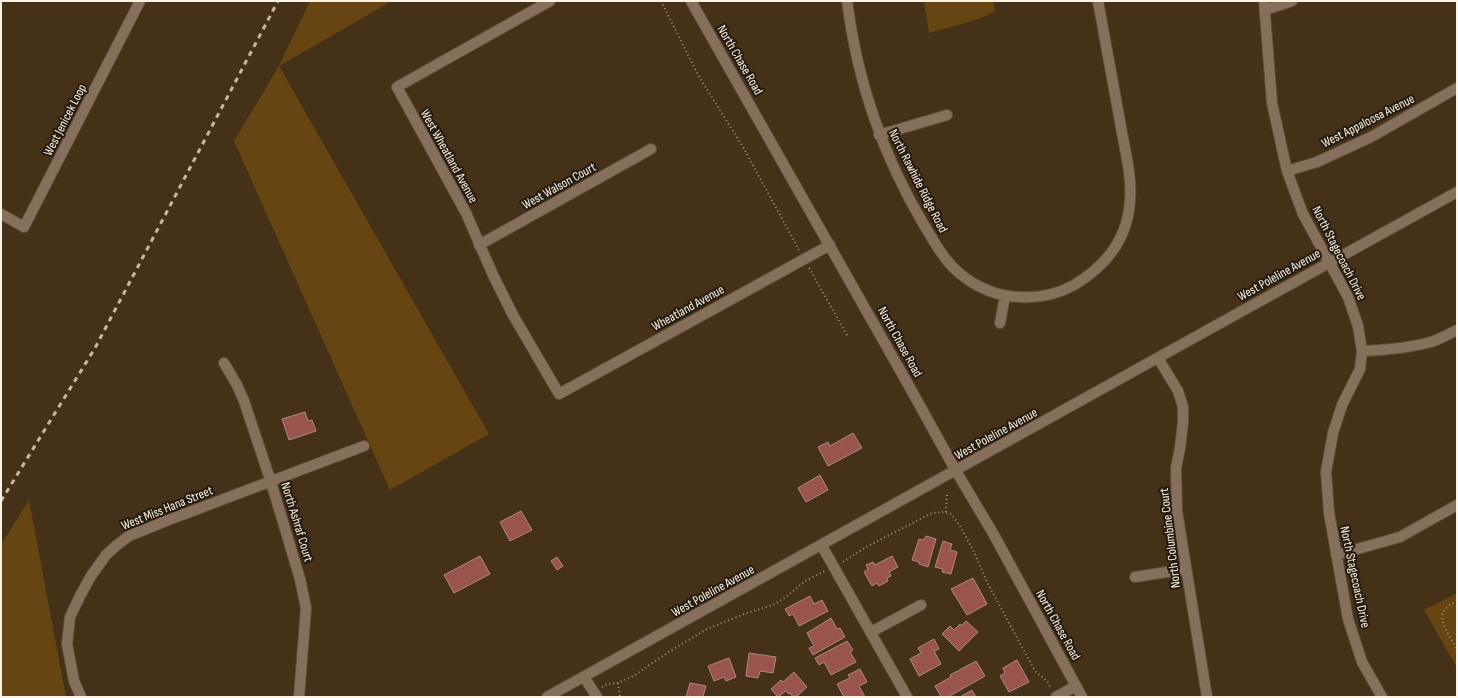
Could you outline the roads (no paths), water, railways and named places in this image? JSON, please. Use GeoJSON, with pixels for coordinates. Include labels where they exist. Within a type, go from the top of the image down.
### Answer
{"type":"FeatureCollection","features":[{"type":"Feature","properties":{"kind":"street","name":"West Jenicek Loop"},"geometry":{"type":"LineString","coordinates":[[1,214],[24,227],[140,1]]}},
{"type":"Feature","properties":{"kind":"street","name":"West Wheatland Avenue"},"geometry":{"type":"LineString","coordinates":[[550,1],[397,87],[466,213],[493,275],[513,315],[559,394]]}},
{"type":"Feature","properties":{"kind":"street","name":"North Chase Road"},"geometry":{"type":"LineString","coordinates":[[691,1],[830,245],[956,471],[994,534],[1082,697]]}},
{"type":"Feature","properties":{"kind":"street","name":"North Rawhide Ridge Road"},"geometry":{"type":"LineString","coordinates":[[847,1],[858,66],[879,135],[914,208],[947,261],[961,275],[979,286],[1005,296],[1033,298],[1052,294],[1072,286],[1089,276],[1103,263],[1117,243],[1122,234],[1128,212],[1130,187],[1098,1]]}},
{"type":"Feature","properties":{"kind":"street"},"geometry":{"type":"LineString","coordinates":[[1265,5],[1292,1]]}},
{"type":"Feature","properties":{"kind":"street","name":"North Stagecoach Drive"},"geometry":{"type":"LineString","coordinates":[[1265,5],[1272,103],[1287,171],[1303,214],[1328,263],[1348,296],[1358,326],[1362,351],[1360,369],[1342,405],[1333,433],[1326,472],[1328,513],[1348,619],[1362,662],[1382,697]]}},
{"type":"Feature","properties":{"kind":"street","name":"West Appaloosa Avenue"},"geometry":{"type":"LineString","coordinates":[[1287,171],[1317,162],[1371,137],[1457,88]]}},
{"type":"Feature","properties":{"kind":"street"},"geometry":{"type":"LineString","coordinates":[[879,135],[947,115]]}},
{"type":"Feature","properties":{"kind":"street","name":"West Walson Court"},"geometry":{"type":"LineString","coordinates":[[480,245],[651,149]]}},
{"type":"Feature","properties":{"kind":"street","name":"West Poleline Avenue"},"geometry":{"type":"LineString","coordinates":[[548,697],[1457,192]]}},
{"type":"Feature","properties":{"kind":"street","name":"Wheatland Avenue"},"geometry":{"type":"LineString","coordinates":[[559,394],[830,245]]}},
{"type":"Feature","properties":{"kind":"street"},"geometry":{"type":"LineString","coordinates":[[1000,323],[1005,296]]}},
{"type":"Feature","properties":{"kind":"street"},"geometry":{"type":"LineString","coordinates":[[1362,351],[1410,347],[1432,342],[1457,330]]}},
{"type":"Feature","properties":{"kind":"street","name":"North Columbine Court"},"geometry":{"type":"LineString","coordinates":[[1158,358],[1178,391],[1182,407],[1183,422],[1176,468],[1177,511],[1207,697]]}},
{"type":"Feature","properties":{"kind":"street","name":"North Ashraf Court"},"geometry":{"type":"LineString","coordinates":[[224,364],[237,385],[244,401],[271,482],[300,579],[306,608],[299,697]]}},
{"type":"Feature","properties":{"kind":"street","name":"West Miss Hana Street"},"geometry":{"type":"LineString","coordinates":[[81,697],[74,681],[67,644],[70,617],[80,596],[106,555],[129,536],[364,446]]}},
{"type":"Feature","properties":{"kind":"street"},"geometry":{"type":"LineString","coordinates":[[1336,555],[1400,537],[1457,505]]}},
{"type":"Feature","properties":{"kind":"street"},"geometry":{"type":"LineString","coordinates":[[822,546],[907,697]]}},
{"type":"Feature","properties":{"kind":"street"},"geometry":{"type":"LineString","coordinates":[[1135,577],[1186,568]]}},
{"type":"Feature","properties":{"kind":"street"},"geometry":{"type":"LineString","coordinates":[[871,632],[921,605]]}},
{"type":"Feature","properties":{"kind":"street"},"geometry":{"type":"LineString","coordinates":[[584,677],[597,697]]}},
{"type":"Feature","properties":{"kind":"street"},"geometry":{"type":"LineString","coordinates":[[1056,697],[1076,686]]}},
{"type":"Feature","properties":{"kind":"railway"},"geometry":{"type":"LineString","coordinates":[[1,501],[95,348],[278,1]]}}]}
